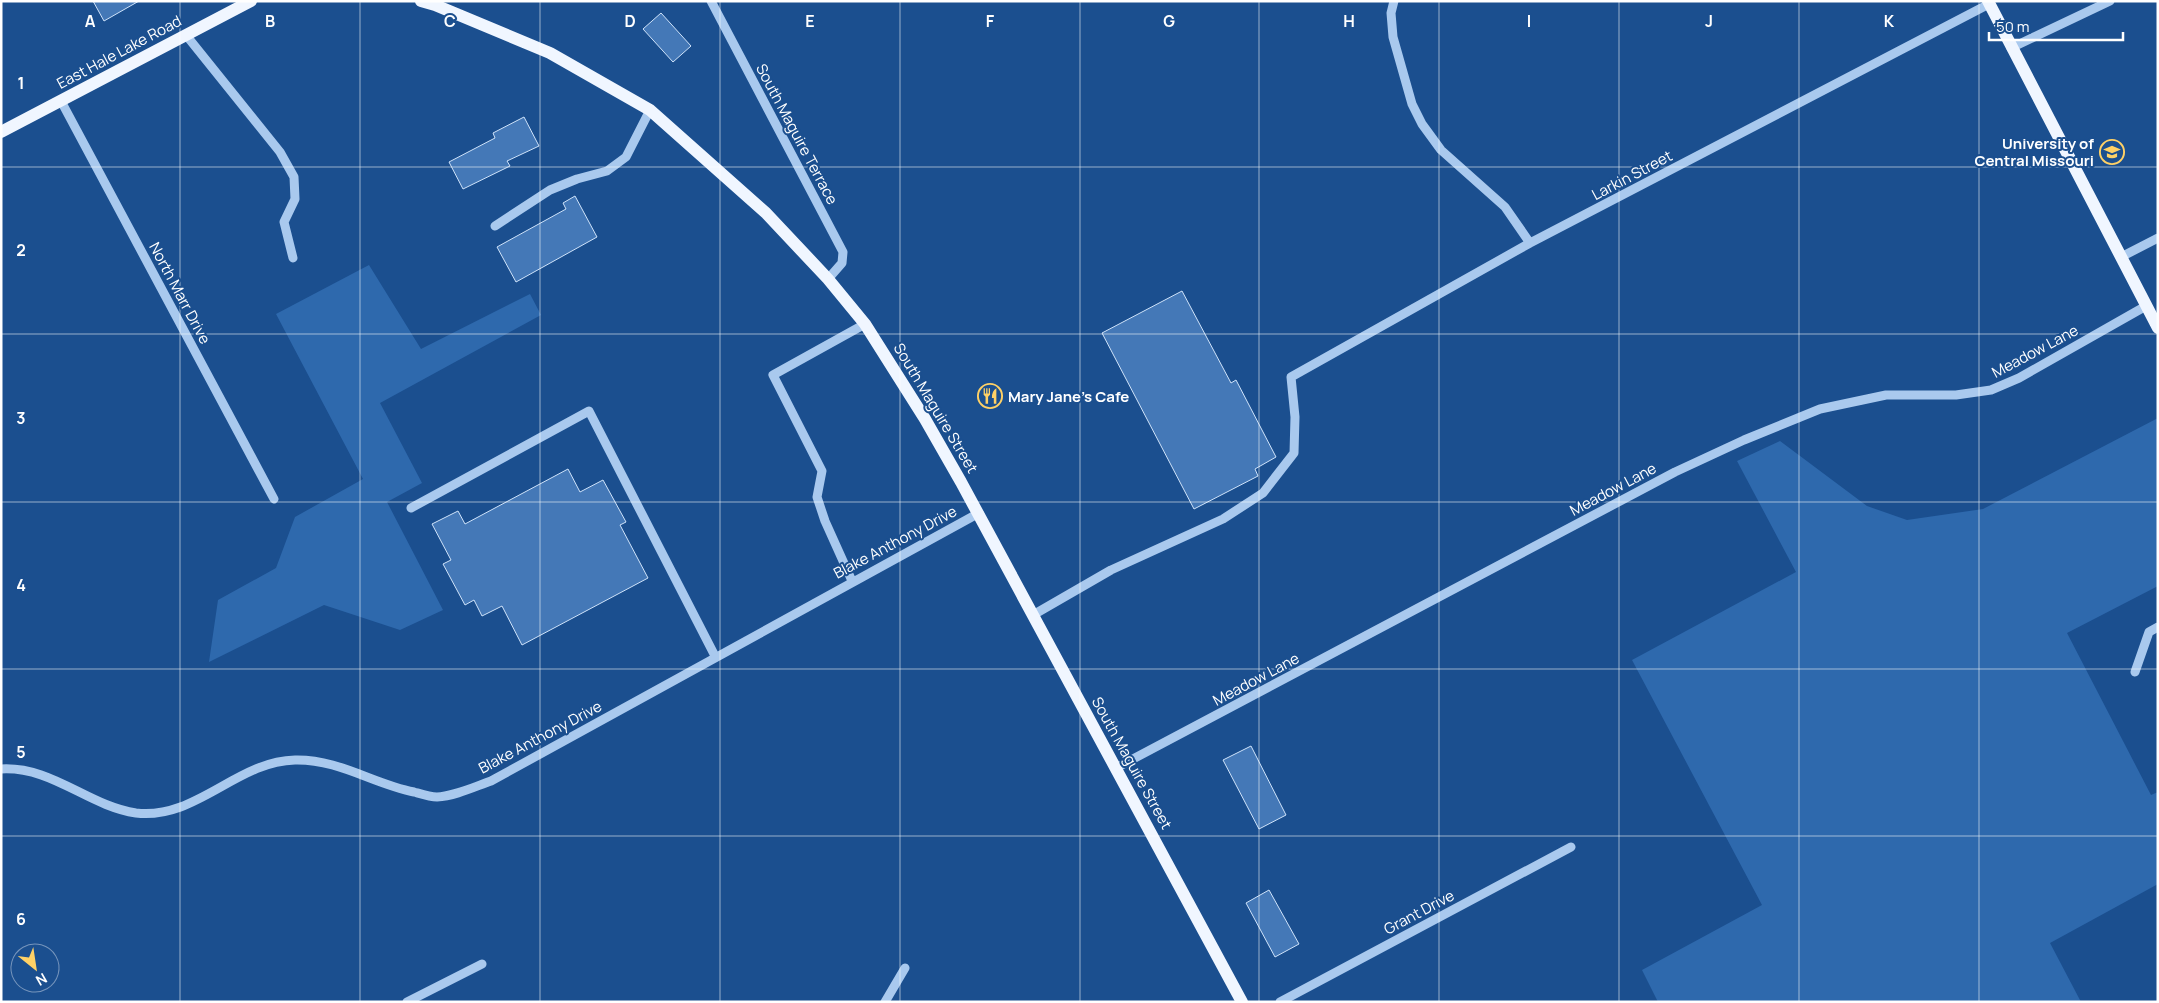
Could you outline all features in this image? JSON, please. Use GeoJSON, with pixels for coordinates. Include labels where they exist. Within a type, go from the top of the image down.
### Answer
{"type":"FeatureCollection","features":[{"type":"Feature","properties":{"kind":"main road","name":"East Hale Lake Road"},"geometry":{"type":"LineString","coordinates":[[1,132],[251,1]]}},
{"type":"Feature","properties":{"kind":"main road","name":"South Maguire Street"},"geometry":{"type":"LineString","coordinates":[[421,1],[433,3],[550,53],[650,110],[766,213],[828,279],[865,324],[925,419],[979,513],[1032,615],[1242,1002]]}},
{"type":"Feature","properties":{"kind":"main road"},"geometry":{"type":"LineString","coordinates":[[1989,2],[2011,48],[2158,328]]}},
{"type":"Feature","properties":{"kind":"street","name":"South Maguire Terrace"},"geometry":{"type":"LineString","coordinates":[[710,1],[844,252],[842,263],[828,279]]}},
{"type":"Feature","properties":{"kind":"street"},"geometry":{"type":"LineString","coordinates":[[1394,1],[1391,13],[1393,37],[1407,90],[1422,124],[1441,150],[1505,207],[1530,244]]}},
{"type":"Feature","properties":{"kind":"street"},"geometry":{"type":"LineString","coordinates":[[2011,48],[2110,1]]}},
{"type":"Feature","properties":{"kind":"street","name":"Larkin Street"},"geometry":{"type":"LineString","coordinates":[[1032,615],[1111,570],[1223,518],[1263,493],[1294,453],[1291,377],[1530,244],[1989,2]]}},
{"type":"Feature","properties":{"kind":"street"},"geometry":{"type":"LineString","coordinates":[[186,35],[280,152],[294,177],[295,199],[284,222],[293,258]]}},
{"type":"Feature","properties":{"kind":"street","name":"North Marr Drive"},"geometry":{"type":"LineString","coordinates":[[61,101],[274,499]]}},
{"type":"Feature","properties":{"kind":"street"},"geometry":{"type":"LineString","coordinates":[[494,226],[550,190],[577,178],[608,171],[626,157],[650,110]]}},
{"type":"Feature","properties":{"kind":"street"},"geometry":{"type":"LineString","coordinates":[[2120,257],[2158,238]]}},
{"type":"Feature","properties":{"kind":"street","name":"Meadow Lane"},"geometry":{"type":"LineString","coordinates":[[1116,768],[1675,472],[1744,440],[1820,409],[1886,395],[1956,395],[1992,390],[2019,378],[2146,306]]}},
{"type":"Feature","properties":{"kind":"street"},"geometry":{"type":"LineString","coordinates":[[852,581],[825,521],[817,497],[822,471],[773,375],[865,324]]}},
{"type":"Feature","properties":{"kind":"street"},"geometry":{"type":"LineString","coordinates":[[411,508],[589,411],[715,656]]}},
{"type":"Feature","properties":{"kind":"street","name":"Blake Anthony Drive"},"geometry":{"type":"LineString","coordinates":[[1,769],[31,771],[49,776],[112,806],[136,812],[158,814],[200,799],[256,768],[278,762],[296,760],[341,766],[392,788],[436,797],[456,793],[491,781],[715,656],[979,513]]}},
{"type":"Feature","properties":{"kind":"street"},"geometry":{"type":"LineString","coordinates":[[2135,672],[2149,632],[2158,627]]}},
{"type":"Feature","properties":{"kind":"street","name":"Grant Drive"},"geometry":{"type":"LineString","coordinates":[[1280,1002],[1571,848]]}},
{"type":"Feature","properties":{"kind":"street"},"geometry":{"type":"LineString","coordinates":[[407,1002],[482,964]]}},
{"type":"Feature","properties":{"kind":"street"},"geometry":{"type":"LineString","coordinates":[[886,1002],[905,968]]}},
{"type":"Feature","properties":{"kind":"shaded area"},"geometry":{"type":"Polygon","coordinates":[[[369,265],[421,349],[530,294],[541,315],[380,403],[422,483],[387,502],[443,610],[400,630],[324,605],[209,662],[218,600],[276,568],[295,517],[363,479],[276,314],[369,265]]]}},
{"type":"Feature","properties":{"kind":"shaded area"},"geometry":{"type":"Polygon","coordinates":[[[2158,418],[2158,586],[2067,633],[2151,795],[2158,792],[2158,884],[2050,943],[2081,1002],[1658,1002],[1642,970],[1762,905],[1632,660],[1796,572],[1737,461],[1780,441],[1867,506],[1907,520],[1983,509],[2158,418]]]}},
{"type":"Feature","properties":{"kind":"building"},"geometry":{"type":"Polygon","coordinates":[[[93,1],[139,1],[104,21],[93,1]]]}},
{"type":"Feature","properties":{"kind":"building"},"geometry":{"type":"Polygon","coordinates":[[[661,13],[691,46],[673,62],[643,29],[661,13]]]}},
{"type":"Feature","properties":{"kind":"building"},"geometry":{"type":"Polygon","coordinates":[[[524,117],[539,146],[507,161],[510,166],[463,189],[449,162],[495,138],[493,133],[524,117]]]}},
{"type":"Feature","properties":{"kind":"building"},"geometry":{"type":"Polygon","coordinates":[[[575,196],[597,237],[516,282],[497,247],[566,209],[563,203],[575,196]]]}},
{"type":"Feature","properties":{"kind":"building"},"geometry":{"type":"Polygon","coordinates":[[[1182,291],[1231,383],[1236,380],[1276,457],[1255,469],[1258,476],[1194,509],[1102,333],[1182,291]]]}},
{"type":"Feature","properties":{"kind":"building"},"geometry":{"type":"Polygon","coordinates":[[[568,469],[580,492],[603,480],[626,522],[620,525],[648,578],[522,645],[502,606],[482,616],[474,600],[465,605],[443,564],[451,560],[432,524],[458,511],[465,524],[568,469]]]}},
{"type":"Feature","properties":{"kind":"building"},"geometry":{"type":"Polygon","coordinates":[[[1251,746],[1286,815],[1259,829],[1223,760],[1251,746]]]}},
{"type":"Feature","properties":{"kind":"building"},"geometry":{"type":"Polygon","coordinates":[[[1269,890],[1299,944],[1275,957],[1246,903],[1269,890]]]}},
{"type":"Feature","properties":{"kind":"place","name":"University of Central Missouri"},"geometry":{"type":"Point","coordinates":[2112,152]}},
{"type":"Feature","properties":{"kind":"place","name":"Mary Jane's Cafe"},"geometry":{"type":"Point","coordinates":[990,396]}}]}
